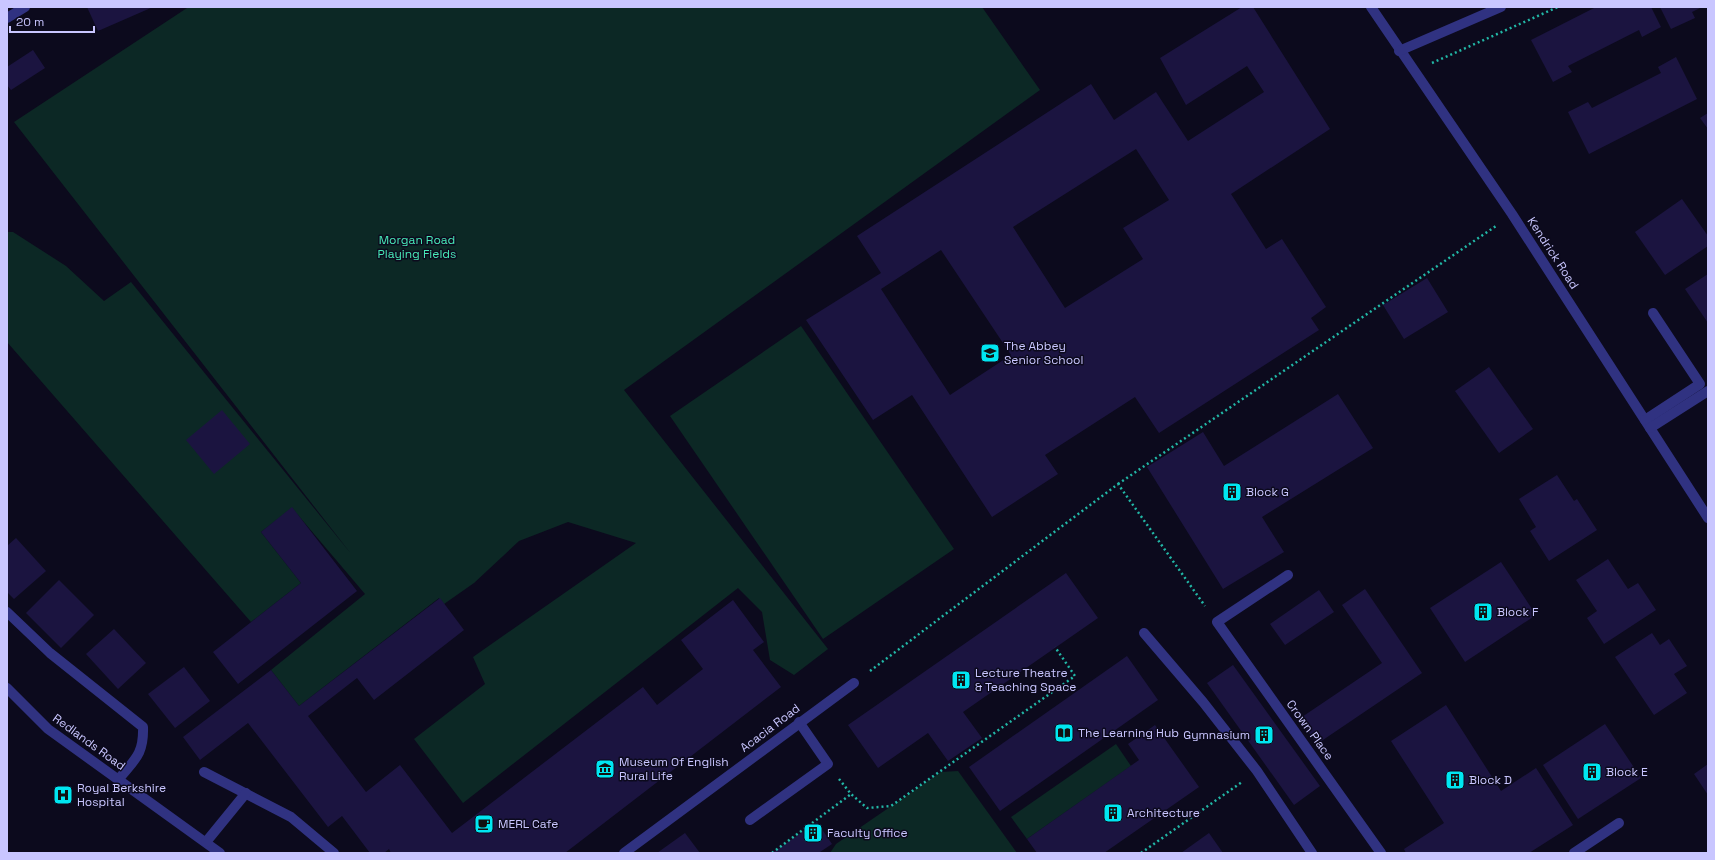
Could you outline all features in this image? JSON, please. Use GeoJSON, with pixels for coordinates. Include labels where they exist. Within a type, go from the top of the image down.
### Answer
{"type":"FeatureCollection","features":[{"type":"Feature","properties":{"kind":"street"},"geometry":{"type":"LineString","coordinates":[[7,18],[26,7]]}},
{"type":"Feature","properties":{"kind":"street","name":"Kendrick Road"},"geometry":{"type":"LineString","coordinates":[[1370,7],[1512,214],[1708,518]]}},
{"type":"Feature","properties":{"kind":"street"},"geometry":{"type":"LineString","coordinates":[[1399,51],[1501,7]]}},
{"type":"Feature","properties":{"kind":"street"},"geometry":{"type":"LineString","coordinates":[[1648,424],[1700,384],[1653,313]]}},
{"type":"Feature","properties":{"kind":"street"},"geometry":{"type":"LineString","coordinates":[[1648,424],[1708,391]]}},
{"type":"Feature","properties":{"kind":"street"},"geometry":{"type":"LineString","coordinates":[[1217,622],[1288,575]]}},
{"type":"Feature","properties":{"kind":"street"},"geometry":{"type":"LineString","coordinates":[[7,612],[50,653],[143,727],[144,742],[140,753],[118,780]]}},
{"type":"Feature","properties":{"kind":"street","name":"Crown Place"},"geometry":{"type":"LineString","coordinates":[[1217,622],[1381,853]]}},
{"type":"Feature","properties":{"kind":"street"},"geometry":{"type":"LineString","coordinates":[[1144,633],[1203,702],[1257,771],[1312,853]]}},
{"type":"Feature","properties":{"kind":"street","name":"Acacia Road"},"geometry":{"type":"LineString","coordinates":[[624,853],[799,722],[854,683]]}},
{"type":"Feature","properties":{"kind":"street","name":"Redlands Road"},"geometry":{"type":"LineString","coordinates":[[7,688],[48,730],[220,853]]}},
{"type":"Feature","properties":{"kind":"street"},"geometry":{"type":"LineString","coordinates":[[750,820],[828,764],[799,722]]}},
{"type":"Feature","properties":{"kind":"street"},"geometry":{"type":"LineString","coordinates":[[204,772],[291,817],[334,853]]}},
{"type":"Feature","properties":{"kind":"street"},"geometry":{"type":"LineString","coordinates":[[206,842],[246,794]]}},
{"type":"Feature","properties":{"kind":"street"},"geometry":{"type":"LineString","coordinates":[[1574,853],[1619,824]]}},
{"type":"Feature","properties":{"kind":"path"},"geometry":{"type":"LineString","coordinates":[[1414,72],[1558,7]]}},
{"type":"Feature","properties":{"kind":"path"},"geometry":{"type":"LineString","coordinates":[[854,683],[1118,484],[1512,214]]}},
{"type":"Feature","properties":{"kind":"path"},"geometry":{"type":"LineString","coordinates":[[1118,484],[1217,622]]}},
{"type":"Feature","properties":{"kind":"path"},"geometry":{"type":"LineString","coordinates":[[828,764],[851,794],[867,808],[891,806],[1075,676],[1055,647]]}},
{"type":"Feature","properties":{"kind":"path"},"geometry":{"type":"LineString","coordinates":[[1141,853],[1257,771]]}},
{"type":"Feature","properties":{"kind":"path"},"geometry":{"type":"LineString","coordinates":[[772,853],[851,794]]}},
{"type":"Feature","properties":{"kind":"green space","name":"Morgan Road Playing Fields"},"geometry":{"type":"Polygon","coordinates":[[[186,7],[982,7],[1040,90],[624,390],[828,649],[794,675],[770,660],[762,612],[738,588],[463,803],[414,739],[485,684],[473,657],[636,543],[568,522],[519,541],[474,583],[444,604],[439,598],[299,706],[271,670],[365,594],[292,508],[261,532],[301,583],[251,622],[7,342],[7,232],[13,232],[66,266],[104,301],[131,282],[352,555],[14,122],[187,8],[186,7]]]}},
{"type":"Feature","properties":{"kind":"green space"},"geometry":{"type":"Polygon","coordinates":[[[801,326],[954,549],[823,639],[670,416],[801,326]]]}},
{"type":"Feature","properties":{"kind":"green space"},"geometry":{"type":"Polygon","coordinates":[[[1116,744],[1131,766],[1027,839],[1011,817],[1116,744]]]}},
{"type":"Feature","properties":{"kind":"green space"},"geometry":{"type":"Polygon","coordinates":[[[958,771],[1017,853],[830,853],[836,844],[941,772],[958,771]]]}},
{"type":"Feature","properties":{"kind":"building"},"geometry":{"type":"Polygon","coordinates":[[[87,7],[153,7],[98,31],[87,7]]]}},
{"type":"Feature","properties":{"kind":"building"},"geometry":{"type":"Polygon","coordinates":[[[1242,7],[1253,7],[1330,129],[1231,194],[1266,249],[1282,239],[1326,307],[1311,318],[1319,330],[1159,433],[1135,397],[1045,455],[1058,474],[992,517],[912,395],[873,420],[806,320],[881,273],[857,236],[1091,84],[1114,120],[1156,92],[1188,141],[1264,92],[1247,66],[1186,105],[1160,58],[1242,7]],[[1136,149],[1013,227],[1065,308],[1143,259],[1123,228],[1169,200],[1136,149]],[[941,250],[881,289],[950,395],[1011,355],[941,250]]]}},
{"type":"Feature","properties":{"kind":"building"},"geometry":{"type":"Polygon","coordinates":[[[1596,7],[1651,7],[1661,27],[1642,37],[1639,30],[1568,66],[1572,72],[1553,82],[1531,40],[1596,7]]]}},
{"type":"Feature","properties":{"kind":"building"},"geometry":{"type":"Polygon","coordinates":[[[1660,7],[1702,7],[1692,12],[1695,18],[1671,29],[1660,7]]]}},
{"type":"Feature","properties":{"kind":"building"},"geometry":{"type":"Polygon","coordinates":[[[33,50],[45,68],[11,90],[7,85],[7,67],[33,50]]]}},
{"type":"Feature","properties":{"kind":"building"},"geometry":{"type":"Polygon","coordinates":[[[1676,57],[1697,99],[1589,154],[1568,112],[1588,102],[1592,108],[1661,73],[1658,67],[1676,57]]]}},
{"type":"Feature","properties":{"kind":"building"},"geometry":{"type":"Polygon","coordinates":[[[1708,113],[1708,129],[1700,118],[1708,113]]]}},
{"type":"Feature","properties":{"kind":"building"},"geometry":{"type":"Polygon","coordinates":[[[1682,199],[1708,236],[1708,246],[1665,275],[1635,232],[1682,199]]]}},
{"type":"Feature","properties":{"kind":"building"},"geometry":{"type":"Polygon","coordinates":[[[1708,274],[1708,323],[1685,289],[1708,274]]]}},
{"type":"Feature","properties":{"kind":"building"},"geometry":{"type":"Polygon","coordinates":[[[1427,278],[1448,312],[1404,339],[1383,305],[1427,278]]]}},
{"type":"Feature","properties":{"kind":"building"},"geometry":{"type":"Polygon","coordinates":[[[1489,367],[1533,429],[1499,453],[1455,391],[1489,367]]]}},
{"type":"Feature","properties":{"kind":"building","name":"Block G"},"geometry":{"type":"Polygon","coordinates":[[[1338,394],[1373,448],[1262,517],[1284,552],[1223,589],[1147,467],[1203,432],[1224,466],[1338,394]]]}},
{"type":"Feature","properties":{"kind":"building"},"geometry":{"type":"Polygon","coordinates":[[[222,410],[250,444],[214,474],[186,440],[222,410]]]}},
{"type":"Feature","properties":{"kind":"building"},"geometry":{"type":"Polygon","coordinates":[[[1557,475],[1574,501],[1577,499],[1597,530],[1549,561],[1530,531],[1536,527],[1519,499],[1557,475]]]}},
{"type":"Feature","properties":{"kind":"building"},"geometry":{"type":"Polygon","coordinates":[[[292,507],[357,591],[238,684],[213,652],[301,583],[261,532],[292,507]]]}},
{"type":"Feature","properties":{"kind":"building"},"geometry":{"type":"Polygon","coordinates":[[[16,538],[46,571],[14,599],[7,592],[7,546],[16,538]]]}},
{"type":"Feature","properties":{"kind":"building"},"geometry":{"type":"Polygon","coordinates":[[[1608,559],[1628,589],[1638,583],[1656,610],[1604,644],[1587,618],[1597,611],[1576,580],[1608,559]]]}},
{"type":"Feature","properties":{"kind":"building","name":"Block F"},"geometry":{"type":"Polygon","coordinates":[[[1501,562],[1536,615],[1465,662],[1430,608],[1501,562]]]}},
{"type":"Feature","properties":{"kind":"building","name":"Lecture Theatre & Teaching Space"},"geometry":{"type":"Polygon","coordinates":[[[1066,573],[1098,618],[963,712],[982,738],[948,761],[928,733],[878,768],[848,725],[1066,573]]]}},
{"type":"Feature","properties":{"kind":"building"},"geometry":{"type":"Polygon","coordinates":[[[59,580],[94,615],[61,648],[26,613],[59,580]]]}},
{"type":"Feature","properties":{"kind":"building"},"geometry":{"type":"Polygon","coordinates":[[[1365,589],[1422,673],[1317,744],[1299,719],[1382,663],[1342,605],[1365,589]]]}},
{"type":"Feature","properties":{"kind":"building"},"geometry":{"type":"Polygon","coordinates":[[[1319,590],[1334,612],[1285,645],[1270,624],[1319,590]]]}},
{"type":"Feature","properties":{"kind":"building"},"geometry":{"type":"Polygon","coordinates":[[[440,598],[464,630],[374,700],[357,678],[308,716],[366,792],[400,765],[452,833],[643,687],[657,705],[703,669],[681,640],[733,600],[764,642],[753,650],[781,687],[565,853],[391,853],[389,849],[384,853],[370,853],[342,816],[328,827],[248,723],[200,760],[183,737],[271,670],[299,706],[440,598]]]}},
{"type":"Feature","properties":{"kind":"building"},"geometry":{"type":"Polygon","coordinates":[[[114,629],[146,663],[118,689],[86,654],[114,629]]]}},
{"type":"Feature","properties":{"kind":"building"},"geometry":{"type":"Polygon","coordinates":[[[1652,633],[1660,645],[1669,639],[1687,666],[1674,674],[1687,693],[1654,715],[1615,657],[1652,633]]]}},
{"type":"Feature","properties":{"kind":"building","name":"The Learning Hub"},"geometry":{"type":"Polygon","coordinates":[[[1127,656],[1158,700],[1000,811],[969,767],[1127,656]]]}},
{"type":"Feature","properties":{"kind":"building","name":"Gymnasium"},"geometry":{"type":"Polygon","coordinates":[[[1233,665],[1320,786],[1294,805],[1207,683],[1233,665]]]}},
{"type":"Feature","properties":{"kind":"building"},"geometry":{"type":"Polygon","coordinates":[[[184,667],[210,701],[175,728],[148,694],[184,667]]]}},
{"type":"Feature","properties":{"kind":"building","name":"Block D"},"geometry":{"type":"Polygon","coordinates":[[[1446,705],[1501,791],[1536,768],[1573,825],[1529,853],[1406,853],[1404,849],[1444,823],[1391,741],[1446,705]]]}},
{"type":"Feature","properties":{"kind":"building","name":"Block E"},"geometry":{"type":"Polygon","coordinates":[[[1605,724],[1641,778],[1578,819],[1543,765],[1605,724]]]}},
{"type":"Feature","properties":{"kind":"building","name":"Architecture"},"geometry":{"type":"Polygon","coordinates":[[[1155,725],[1199,787],[1104,853],[1037,853],[1027,839],[1139,760],[1128,744],[1155,725]]]}},
{"type":"Feature","properties":{"kind":"building"},"geometry":{"type":"Polygon","coordinates":[[[1708,764],[1708,795],[1694,774],[1708,764]]]}},
{"type":"Feature","properties":{"kind":"building","name":"Faculty Office"},"geometry":{"type":"Polygon","coordinates":[[[817,822],[832,844],[820,852],[821,853],[772,853],[817,822]]]}},
{"type":"Feature","properties":{"kind":"building"},"geometry":{"type":"Polygon","coordinates":[[[685,833],[700,853],[657,853],[685,833]]]}},
{"type":"Feature","properties":{"kind":"building"},"geometry":{"type":"Polygon","coordinates":[[[1209,833],[1223,853],[1181,853],[1209,833]]]}},
{"type":"Feature","properties":{"kind":"place","name":"The Abbey Senior School"},"geometry":{"type":"Point","coordinates":[990,353]}},
{"type":"Feature","properties":{"kind":"place","name":"Block G"},"geometry":{"type":"Point","coordinates":[1232,492]}},
{"type":"Feature","properties":{"kind":"place","name":"Block F"},"geometry":{"type":"Point","coordinates":[1483,612]}},
{"type":"Feature","properties":{"kind":"place","name":"Lecture Theatre & Teaching Space"},"geometry":{"type":"Point","coordinates":[961,680]}},
{"type":"Feature","properties":{"kind":"place","name":"The Learning Hub"},"geometry":{"type":"Point","coordinates":[1064,733]}},
{"type":"Feature","properties":{"kind":"place","name":"Gymnasium"},"geometry":{"type":"Point","coordinates":[1264,735]}},
{"type":"Feature","properties":{"kind":"place","name":"Museum Of English Rural Life"},"geometry":{"type":"Point","coordinates":[605,769]}},
{"type":"Feature","properties":{"kind":"place","name":"Block E"},"geometry":{"type":"Point","coordinates":[1592,772]}},
{"type":"Feature","properties":{"kind":"place","name":"Block D"},"geometry":{"type":"Point","coordinates":[1455,780]}},
{"type":"Feature","properties":{"kind":"place","name":"Royal Berkshire Hospital"},"geometry":{"type":"Point","coordinates":[63,795]}},
{"type":"Feature","properties":{"kind":"place","name":"Architecture"},"geometry":{"type":"Point","coordinates":[1113,813]}},
{"type":"Feature","properties":{"kind":"place","name":"MERL Cafe"},"geometry":{"type":"Point","coordinates":[484,824]}},
{"type":"Feature","properties":{"kind":"place","name":"Faculty Office"},"geometry":{"type":"Point","coordinates":[813,833]}}]}
